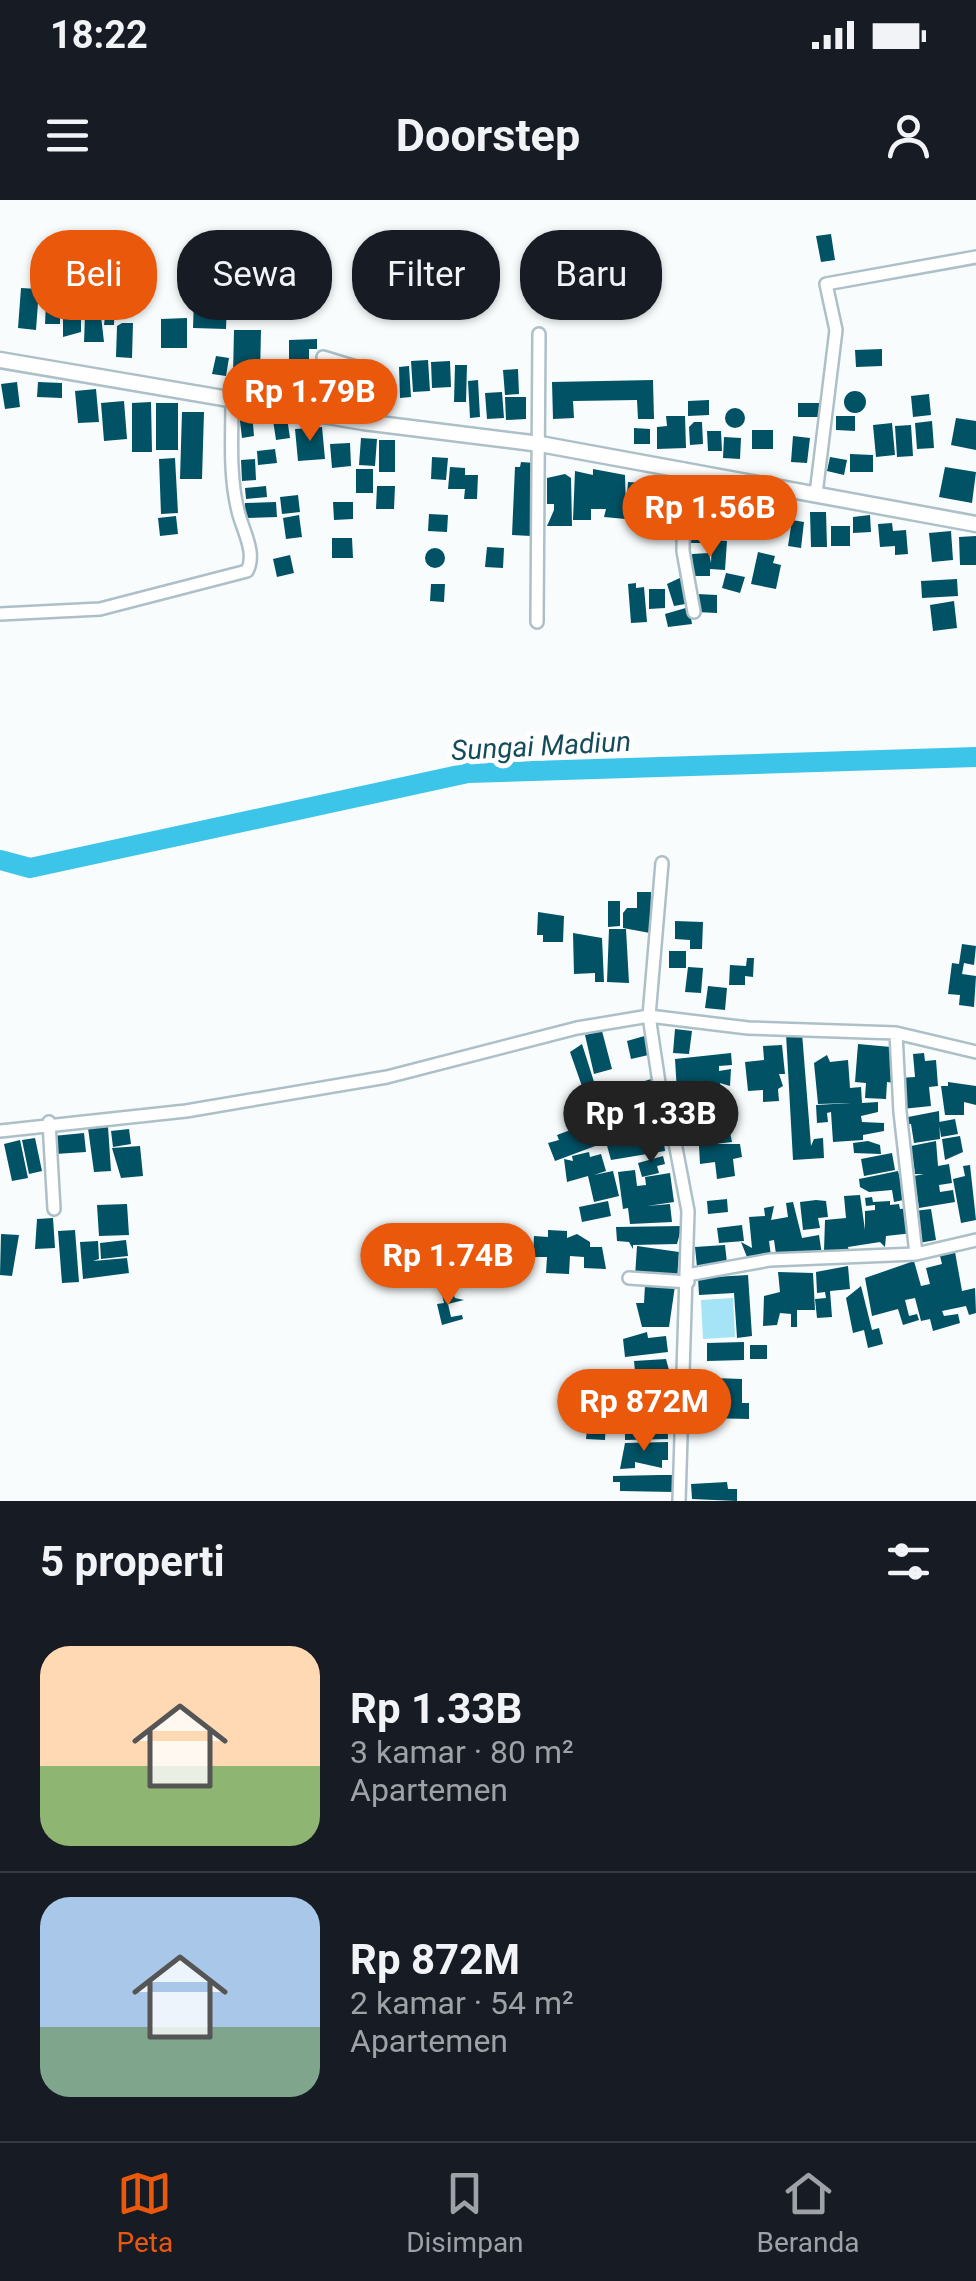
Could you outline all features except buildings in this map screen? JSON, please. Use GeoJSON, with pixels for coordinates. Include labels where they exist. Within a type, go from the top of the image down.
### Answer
{"type":"FeatureCollection","features":[{"type":"Feature","properties":{"kind":"main road"},"geometry":{"type":"LineString","coordinates":[[0,360],[364,422],[540,444],[976,524]]}},
{"type":"Feature","properties":{"kind":"street"},"geometry":{"type":"LineString","coordinates":[[816,494],[836,330],[826,284],[976,257]]}},
{"type":"Feature","properties":{"kind":"street"},"geometry":{"type":"LineString","coordinates":[[538,622],[539,334]]}},
{"type":"Feature","properties":{"kind":"street"},"geometry":{"type":"LineString","coordinates":[[323,357],[366,370],[364,422]]}},
{"type":"Feature","properties":{"kind":"street"},"geometry":{"type":"LineString","coordinates":[[0,614],[100,609],[247,570],[251,554],[237,508],[232,400]]}},
{"type":"Feature","properties":{"kind":"street"},"geometry":{"type":"LineString","coordinates":[[684,469],[683,551],[694,612]]}},
{"type":"Feature","properties":{"kind":"street"},"geometry":{"type":"LineString","coordinates":[[662,863],[649,1016],[661,1096],[673,1132],[688,1211],[679,1501]]}},
{"type":"Feature","properties":{"kind":"street"},"geometry":{"type":"LineString","coordinates":[[0,1131],[49,1122],[186,1111],[387,1077],[456,1057],[649,1016],[748,1028],[896,1033],[976,1052]]}},
{"type":"Feature","properties":{"kind":"street"},"geometry":{"type":"LineString","coordinates":[[896,1033],[900,1112],[916,1254]]}},
{"type":"Feature","properties":{"kind":"street"},"geometry":{"type":"LineString","coordinates":[[49,1122],[54,1209]]}},
{"type":"Feature","properties":{"kind":"street"},"geometry":{"type":"LineString","coordinates":[[629,1278],[688,1278],[770,1260],[916,1254],[976,1240]]}},
{"type":"Feature","properties":{"kind":"shaded area"},"geometry":{"type":"Polygon","coordinates":[[[733,1298],[735,1337],[703,1339],[701,1300],[733,1298]]]}},
{"type":"Feature","properties":{"kind":"waterway","name":"Sungai Madiun"},"geometry":{"type":"LineString","coordinates":[[0,860],[30,868],[468,773],[976,757]]}}]}
